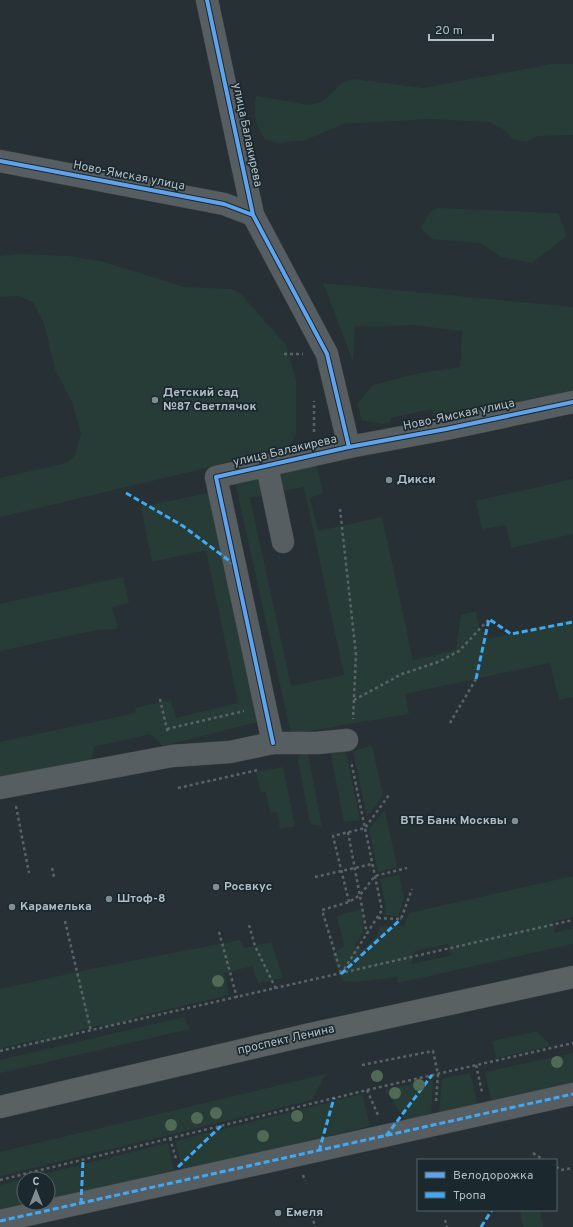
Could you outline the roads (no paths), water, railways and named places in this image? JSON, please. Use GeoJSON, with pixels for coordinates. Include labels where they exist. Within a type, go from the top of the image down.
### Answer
{"type":"FeatureCollection","features":[{"type":"Feature","properties":{"kind":"main road","name":"проспект Ленина"},"geometry":{"type":"LineString","coordinates":[[0,1107],[318,1033],[573,977]]}},
{"type":"Feature","properties":{"kind":"street","name":"улица Балакирева"},"geometry":{"type":"LineString","coordinates":[[208,0],[253,214],[327,354],[349,447],[216,477],[273,743]]}},
{"type":"Feature","properties":{"kind":"street","name":"Ново-Ямская улица"},"geometry":{"type":"LineString","coordinates":[[0,161],[224,204],[253,214]]}},
{"type":"Feature","properties":{"kind":"street","name":"Ново-Ямская улица"},"geometry":{"type":"LineString","coordinates":[[349,447],[573,402]]}},
{"type":"Feature","properties":{"kind":"street"},"geometry":{"type":"LineString","coordinates":[[267,466],[283,542]]}},
{"type":"Feature","properties":{"kind":"street"},"geometry":{"type":"LineString","coordinates":[[6,787],[172,756],[230,752],[273,743],[317,743],[349,748]]}},
{"type":"Feature","properties":{"kind":"street"},"geometry":{"type":"LineString","coordinates":[[0,1221],[573,1094]]}},
{"type":"Feature","properties":{"kind":"place","name":"Детский сад №87 Светлячок"},"geometry":{"type":"Point","coordinates":[155,400]}},
{"type":"Feature","properties":{"kind":"place","name":"Дикси"},"geometry":{"type":"Point","coordinates":[389,480]}},
{"type":"Feature","properties":{"kind":"place","name":"ВТБ Банк Москвы"},"geometry":{"type":"Point","coordinates":[515,821]}},
{"type":"Feature","properties":{"kind":"place","name":"Росвкус"},"geometry":{"type":"Point","coordinates":[216,887]}},
{"type":"Feature","properties":{"kind":"place","name":"Штоф-8"},"geometry":{"type":"Point","coordinates":[109,899]}},
{"type":"Feature","properties":{"kind":"place","name":"Карамелька"},"geometry":{"type":"Point","coordinates":[12,907]}},
{"type":"Feature","properties":{"kind":"place","name":"Емеля"},"geometry":{"type":"Point","coordinates":[278,1213]}}]}
